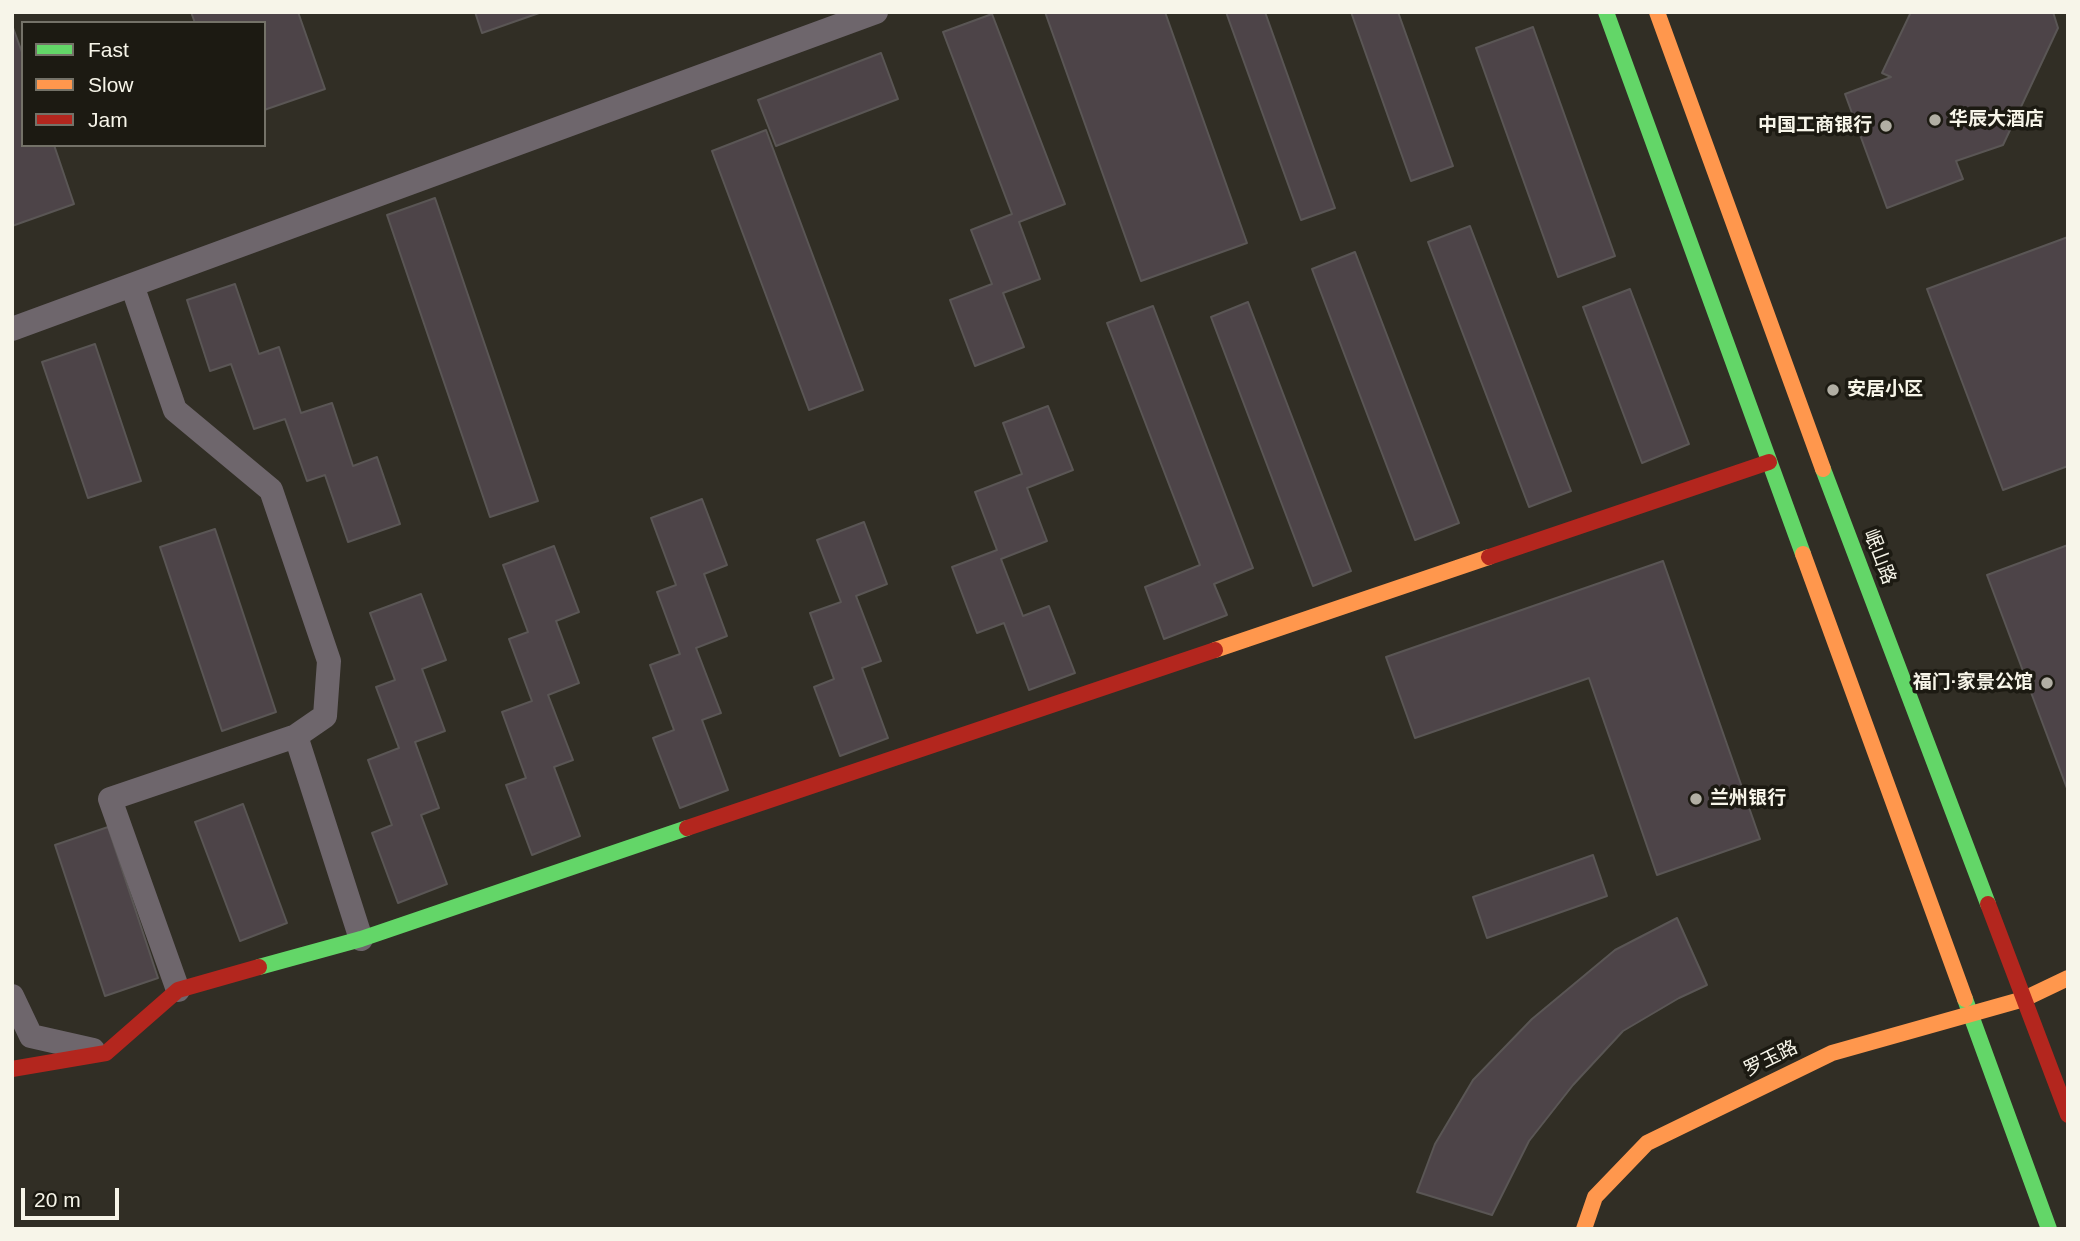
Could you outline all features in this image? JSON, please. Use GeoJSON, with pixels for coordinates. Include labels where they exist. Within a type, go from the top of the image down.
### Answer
{"type":"FeatureCollection","features":[{"type":"Feature","properties":{"kind":"main road"},"geometry":{"type":"LineString","coordinates":[[1606,12],[2049,1229]]}},
{"type":"Feature","properties":{"kind":"main road","name":"岷山路"},"geometry":{"type":"LineString","coordinates":[[1657,12],[1819,459],[2068,1115]]}},
{"type":"Feature","properties":{"kind":"main road"},"geometry":{"type":"LineString","coordinates":[[12,1069],[106,1054],[178,990],[361,939],[1769,462]]}},
{"type":"Feature","properties":{"kind":"main road","name":"罗玉路"},"geometry":{"type":"LineString","coordinates":[[1584,1229],[1595,1197],[1647,1143],[1832,1053],[2024,999],[2068,978]]}},
{"type":"Feature","properties":{"kind":"main road","name":"罗玉路"},"geometry":{"type":"LineString","coordinates":[[2024,999],[2068,994]]}},
{"type":"Feature","properties":{"kind":"street"},"geometry":{"type":"LineString","coordinates":[[12,329],[876,12]]}},
{"type":"Feature","properties":{"kind":"street"},"geometry":{"type":"LineString","coordinates":[[132,285],[175,411],[271,490],[329,661],[325,716],[296,736],[110,799],[178,990]]}},
{"type":"Feature","properties":{"kind":"street"},"geometry":{"type":"LineString","coordinates":[[296,736],[361,939]]}},
{"type":"Feature","properties":{"kind":"street"},"geometry":{"type":"LineString","coordinates":[[12,996],[31,1036],[106,1054]]}},
{"type":"Feature","properties":{"kind":"building"},"geometry":{"type":"Polygon","coordinates":[[[191,12],[298,12],[325,89],[266,109],[266,21],[194,21],[191,12]]]}},
{"type":"Feature","properties":{"kind":"building"},"geometry":{"type":"Polygon","coordinates":[[[475,12],[542,12],[482,33],[475,12]]]}},
{"type":"Feature","properties":{"kind":"building"},"geometry":{"type":"Polygon","coordinates":[[[1045,12],[1165,12],[1247,243],[1141,281],[1045,12]]]}},
{"type":"Feature","properties":{"kind":"building"},"geometry":{"type":"Polygon","coordinates":[[[1226,12],[1265,12],[1335,208],[1301,220],[1226,12]]]}},
{"type":"Feature","properties":{"kind":"building"},"geometry":{"type":"Polygon","coordinates":[[[1351,12],[1398,12],[1453,166],[1411,181],[1351,12]]]}},
{"type":"Feature","properties":{"kind":"building","name":"华辰大酒店"},"geometry":{"type":"Polygon","coordinates":[[[1911,12],[2053,12],[2058,28],[2003,145],[1956,161],[1963,179],[1887,208],[1845,94],[1891,77],[1882,73],[1911,12]]]}},
{"type":"Feature","properties":{"kind":"building"},"geometry":{"type":"Polygon","coordinates":[[[992,14],[1065,204],[1019,222],[1040,279],[1003,293],[1024,347],[975,366],[950,300],[992,284],[971,230],[1012,214],[943,32],[992,14]]]}},
{"type":"Feature","properties":{"kind":"building"},"geometry":{"type":"Polygon","coordinates":[[[12,25],[21,50],[21,147],[55,147],[74,204],[12,226],[12,25]]]}},
{"type":"Feature","properties":{"kind":"building"},"geometry":{"type":"Polygon","coordinates":[[[1533,27],[1615,256],[1558,277],[1476,48],[1533,27]]]}},
{"type":"Feature","properties":{"kind":"building"},"geometry":{"type":"Polygon","coordinates":[[[881,53],[898,99],[776,146],[758,100],[881,53]]]}},
{"type":"Feature","properties":{"kind":"building"},"geometry":{"type":"Polygon","coordinates":[[[766,130],[863,390],[809,410],[712,151],[766,130]]]}},
{"type":"Feature","properties":{"kind":"building"},"geometry":{"type":"Polygon","coordinates":[[[435,198],[538,501],[490,517],[387,215],[435,198]]]}},
{"type":"Feature","properties":{"kind":"building"},"geometry":{"type":"Polygon","coordinates":[[[1470,226],[1571,491],[1529,507],[1428,242],[1470,226]]]}},
{"type":"Feature","properties":{"kind":"building"},"geometry":{"type":"Polygon","coordinates":[[[2068,237],[2068,466],[2003,490],[1927,289],[2068,237]]]}},
{"type":"Feature","properties":{"kind":"building"},"geometry":{"type":"Polygon","coordinates":[[[1355,252],[1459,523],[1415,540],[1312,269],[1355,252]]]}},
{"type":"Feature","properties":{"kind":"building"},"geometry":{"type":"Polygon","coordinates":[[[235,284],[259,354],[279,347],[301,413],[332,403],[353,466],[377,457],[400,524],[348,542],[325,475],[307,481],[285,419],[254,429],[231,364],[210,371],[187,300],[235,284]]]}},
{"type":"Feature","properties":{"kind":"building"},"geometry":{"type":"Polygon","coordinates":[[[1630,289],[1689,444],[1642,463],[1583,307],[1630,289]]]}},
{"type":"Feature","properties":{"kind":"building"},"geometry":{"type":"Polygon","coordinates":[[[1248,302],[1351,571],[1313,586],[1211,317],[1248,302]]]}},
{"type":"Feature","properties":{"kind":"building"},"geometry":{"type":"Polygon","coordinates":[[[1153,306],[1253,568],[1214,584],[1227,615],[1164,639],[1145,587],[1200,565],[1107,323],[1153,306]]]}},
{"type":"Feature","properties":{"kind":"building"},"geometry":{"type":"Polygon","coordinates":[[[95,344],[141,481],[88,498],[42,362],[95,344]]]}},
{"type":"Feature","properties":{"kind":"building"},"geometry":{"type":"Polygon","coordinates":[[[1048,406],[1073,470],[1027,488],[1047,541],[1001,559],[1023,616],[1049,606],[1075,673],[1029,690],[1004,623],[977,633],[952,567],[997,550],[975,492],[1022,474],[1003,423],[1048,406]]]}},
{"type":"Feature","properties":{"kind":"building"},"geometry":{"type":"Polygon","coordinates":[[[702,499],[727,565],[704,574],[727,636],[696,648],[721,713],[702,720],[728,790],[680,808],[653,738],[674,730],[650,665],[680,654],[657,592],[676,585],[651,518],[702,499]]]}},
{"type":"Feature","properties":{"kind":"building"},"geometry":{"type":"Polygon","coordinates":[[[864,522],[887,584],[856,596],[881,661],[862,668],[888,738],[840,756],[814,687],[834,679],[810,613],[841,602],[817,540],[864,522]]]}},
{"type":"Feature","properties":{"kind":"building"},"geometry":{"type":"Polygon","coordinates":[[[215,529],[276,712],[222,731],[160,547],[215,529]]]}},
{"type":"Feature","properties":{"kind":"building","name":"福门·家景公馆"},"geometry":{"type":"Polygon","coordinates":[[[2068,545],[2068,791],[1987,575],[2068,545]]]}},
{"type":"Feature","properties":{"kind":"building"},"geometry":{"type":"Polygon","coordinates":[[[554,546],[579,612],[556,621],[579,683],[548,695],[573,760],[554,767],[580,836],[532,855],[506,785],[526,778],[502,712],[532,701],[509,639],[528,632],[503,565],[554,546]]]}},
{"type":"Feature","properties":{"kind":"building"},"geometry":{"type":"Polygon","coordinates":[[[1663,561],[1760,839],[1657,875],[1589,678],[1415,738],[1386,657],[1663,561]]]}},
{"type":"Feature","properties":{"kind":"building"},"geometry":{"type":"Polygon","coordinates":[[[421,594],[446,660],[422,669],[445,731],[415,742],[439,808],[421,815],[447,884],[398,903],[372,833],[392,825],[368,760],[399,748],[376,687],[395,680],[370,613],[421,594]]]}},
{"type":"Feature","properties":{"kind":"building"},"geometry":{"type":"Polygon","coordinates":[[[243,804],[287,923],[240,941],[195,822],[243,804]]]}},
{"type":"Feature","properties":{"kind":"building"},"geometry":{"type":"Polygon","coordinates":[[[108,827],[158,978],[105,996],[55,845],[108,827]]]}},
{"type":"Feature","properties":{"kind":"building"},"geometry":{"type":"Polygon","coordinates":[[[1593,855],[1607,896],[1487,938],[1473,897],[1593,855]]]}},
{"type":"Feature","properties":{"kind":"building"},"geometry":{"type":"Polygon","coordinates":[[[1677,918],[1707,985],[1623,1031],[1573,1085],[1529,1141],[1492,1215],[1417,1192],[1435,1144],[1473,1080],[1532,1019],[1615,950],[1677,918]]]}},
{"type":"Feature","properties":{"kind":"traffic: fast"},"geometry":{"type":"LineString","coordinates":[[1606,12],[1803,554]]}},
{"type":"Feature","properties":{"kind":"traffic: fast"},"geometry":{"type":"LineString","coordinates":[[1823,469],[1988,904]]}},
{"type":"Feature","properties":{"kind":"traffic: fast"},"geometry":{"type":"LineString","coordinates":[[259,967],[361,939],[687,828]]}},
{"type":"Feature","properties":{"kind":"traffic: fast"},"geometry":{"type":"LineString","coordinates":[[1965,999],[2049,1229]]}},
{"type":"Feature","properties":{"kind":"traffic: slow"},"geometry":{"type":"LineString","coordinates":[[1657,12],[1823,469]]}},
{"type":"Feature","properties":{"kind":"traffic: slow"},"geometry":{"type":"LineString","coordinates":[[1803,554],[1965,999]]}},
{"type":"Feature","properties":{"kind":"traffic: slow"},"geometry":{"type":"LineString","coordinates":[[1215,650],[1489,557]]}},
{"type":"Feature","properties":{"kind":"traffic: slow"},"geometry":{"type":"LineString","coordinates":[[1584,1229],[1595,1197],[1647,1143],[1832,1053],[2024,999],[2068,978]]}},
{"type":"Feature","properties":{"kind":"traffic: jam"},"geometry":{"type":"LineString","coordinates":[[1489,557],[1769,462]]}},
{"type":"Feature","properties":{"kind":"traffic: jam"},"geometry":{"type":"LineString","coordinates":[[687,828],[1215,650]]}},
{"type":"Feature","properties":{"kind":"traffic: jam"},"geometry":{"type":"LineString","coordinates":[[1988,904],[2068,1115]]}},
{"type":"Feature","properties":{"kind":"traffic: jam"},"geometry":{"type":"LineString","coordinates":[[12,1069],[106,1053],[178,990],[259,967]]}},
{"type":"Feature","properties":{"kind":"place","name":"华辰大酒店"},"geometry":{"type":"Point","coordinates":[1935,120]}},
{"type":"Feature","properties":{"kind":"place","name":"中国工商银行"},"geometry":{"type":"Point","coordinates":[1886,126]}},
{"type":"Feature","properties":{"kind":"place","name":"安居小区"},"geometry":{"type":"Point","coordinates":[1833,390]}},
{"type":"Feature","properties":{"kind":"place","name":"福门·家景公馆"},"geometry":{"type":"Point","coordinates":[2047,683]}},
{"type":"Feature","properties":{"kind":"place","name":"兰州银行"},"geometry":{"type":"Point","coordinates":[1696,799]}}]}
